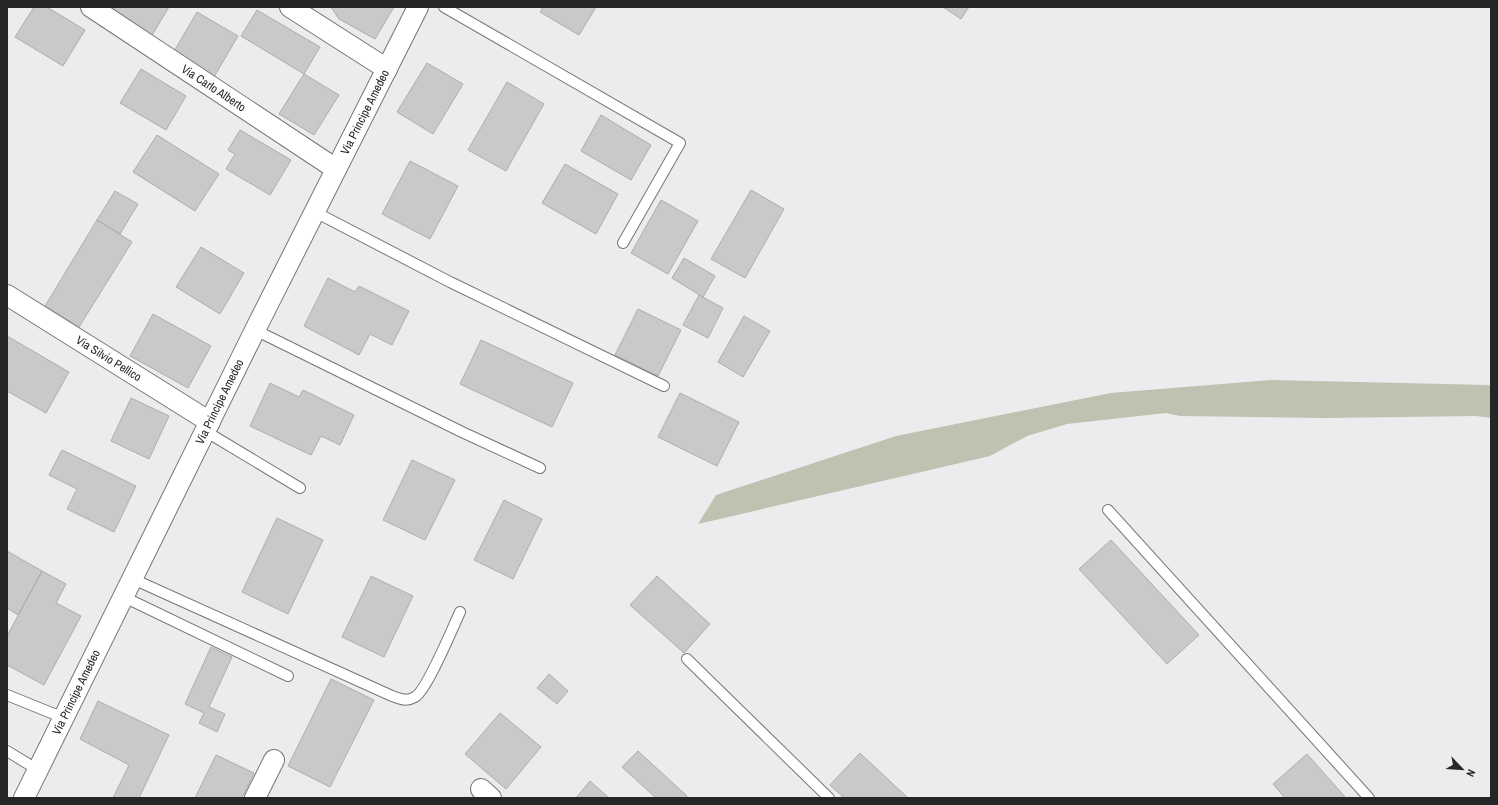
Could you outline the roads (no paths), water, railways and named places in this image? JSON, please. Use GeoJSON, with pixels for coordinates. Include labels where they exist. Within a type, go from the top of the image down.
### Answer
{"type":"FeatureCollection","features":[{"type":"Feature","properties":{"kind":"street","name":"Via Carlo Alberto"},"geometry":{"type":"LineString","coordinates":[[91,7],[336,169]]}},
{"type":"Feature","properties":{"kind":"street"},"geometry":{"type":"LineString","coordinates":[[290,7],[387,69]]}},
{"type":"Feature","properties":{"kind":"street","name":"Via Principe Amedeo"},"geometry":{"type":"LineString","coordinates":[[24,798],[255,330],[418,7]]}},
{"type":"Feature","properties":{"kind":"street","name":"Via Silvio Pellico"},"geometry":{"type":"LineString","coordinates":[[7,295],[208,426]]}},
{"type":"Feature","properties":{"kind":"street"},"geometry":{"type":"LineString","coordinates":[[255,798],[274,760]]}},
{"type":"Feature","properties":{"kind":"lane"},"geometry":{"type":"LineString","coordinates":[[444,7],[680,143],[624,243]]}},
{"type":"Feature","properties":{"kind":"lane"},"geometry":{"type":"LineString","coordinates":[[314,212],[450,282],[664,386]]}},
{"type":"Feature","properties":{"kind":"lane"},"geometry":{"type":"LineString","coordinates":[[255,330],[462,432],[540,468]]}},
{"type":"Feature","properties":{"kind":"lane"},"geometry":{"type":"LineString","coordinates":[[208,426],[300,488]]}},
{"type":"Feature","properties":{"kind":"lane"},"geometry":{"type":"LineString","coordinates":[[1108,510],[1369,798]]}},
{"type":"Feature","properties":{"kind":"lane"},"geometry":{"type":"LineString","coordinates":[[128,588],[405,701],[416,696],[429,678],[460,612]]}},
{"type":"Feature","properties":{"kind":"lane"},"geometry":{"type":"LineString","coordinates":[[128,588],[288,676]]}},
{"type":"Feature","properties":{"kind":"lane"},"geometry":{"type":"LineString","coordinates":[[687,659],[830,798]]}},
{"type":"Feature","properties":{"kind":"lane"},"geometry":{"type":"LineString","coordinates":[[7,695],[64,718]]}},
{"type":"Feature","properties":{"kind":"lane"},"geometry":{"type":"LineString","coordinates":[[7,751],[38,770]]}}]}
